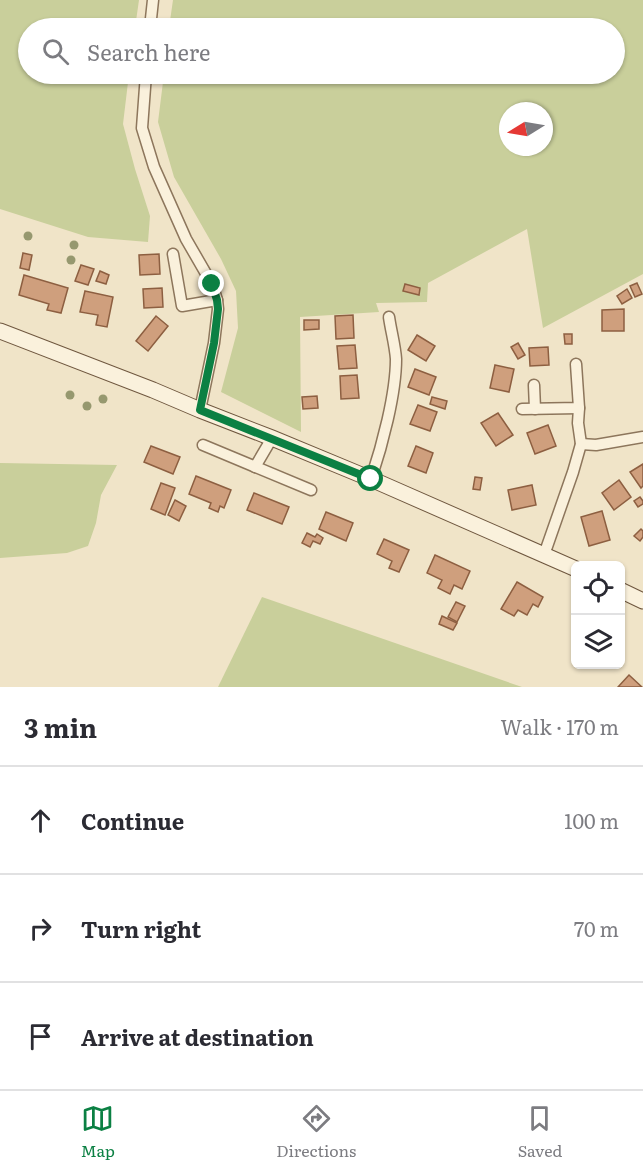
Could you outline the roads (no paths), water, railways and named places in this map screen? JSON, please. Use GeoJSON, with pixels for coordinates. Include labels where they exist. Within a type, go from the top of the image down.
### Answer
{"type":"FeatureCollection","features":[{"type":"Feature","properties":{"kind":"street"},"geometry":{"type":"LineString","coordinates":[[151,18],[153,0]]}},
{"type":"Feature","properties":{"kind":"street"},"geometry":{"type":"LineString","coordinates":[[145,84],[142,128],[154,167],[186,239],[212,284],[217,300],[214,343],[200,410]]}},
{"type":"Feature","properties":{"kind":"street"},"geometry":{"type":"LineString","coordinates":[[173,254],[182,306],[217,300]]}},
{"type":"Feature","properties":{"kind":"street"},"geometry":{"type":"LineString","coordinates":[[371,479],[387,422],[396,358],[389,317]]}},
{"type":"Feature","properties":{"kind":"street"},"geometry":{"type":"LineString","coordinates":[[0,331],[272,438],[571,567]]}},
{"type":"Feature","properties":{"kind":"street"},"geometry":{"type":"LineString","coordinates":[[544,555],[581,444],[576,364]]}},
{"type":"Feature","properties":{"kind":"street"},"geometry":{"type":"LineString","coordinates":[[534,385],[535,409]]}},
{"type":"Feature","properties":{"kind":"street"},"geometry":{"type":"LineString","coordinates":[[522,409],[579,408]]}},
{"type":"Feature","properties":{"kind":"street"},"geometry":{"type":"LineString","coordinates":[[581,444],[596,445],[643,437]]}},
{"type":"Feature","properties":{"kind":"street"},"geometry":{"type":"LineString","coordinates":[[255,467],[272,438]]}},
{"type":"Feature","properties":{"kind":"street"},"geometry":{"type":"LineString","coordinates":[[203,445],[311,490]]}},
{"type":"Feature","properties":{"kind":"street"},"geometry":{"type":"LineString","coordinates":[[625,592],[643,601]]}}]}
